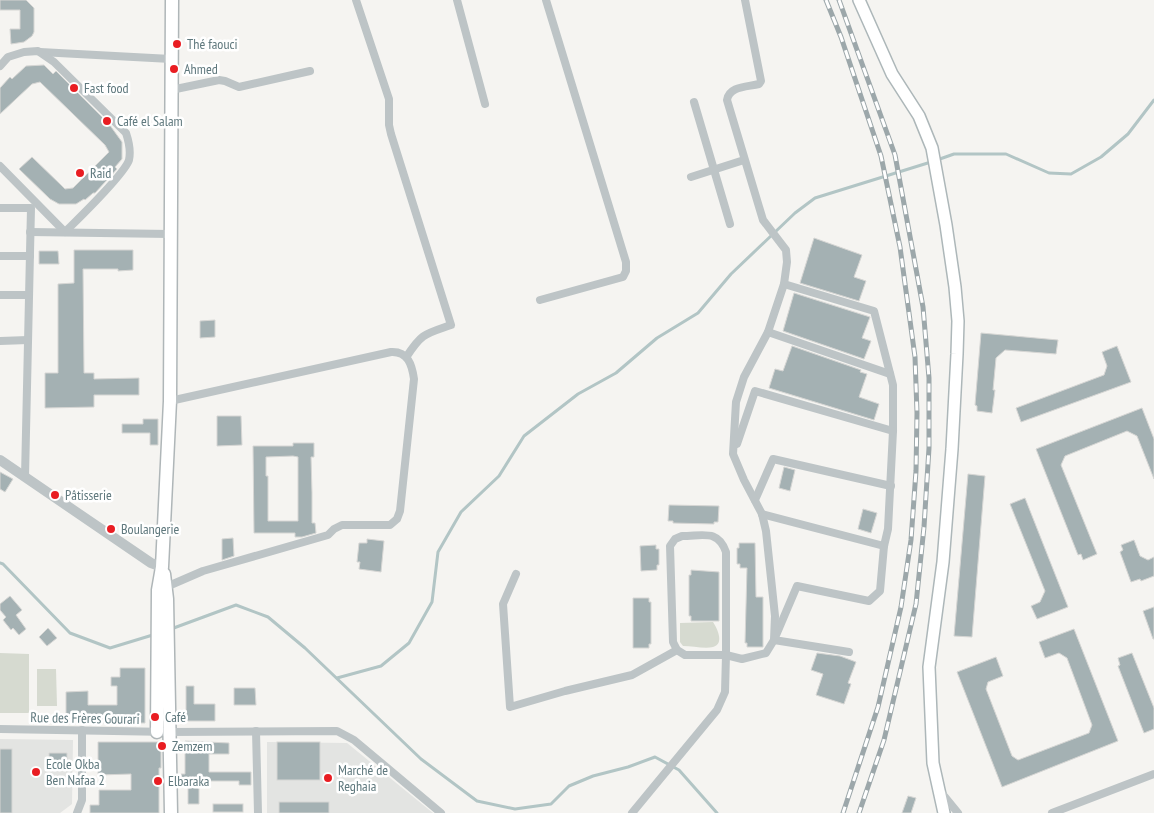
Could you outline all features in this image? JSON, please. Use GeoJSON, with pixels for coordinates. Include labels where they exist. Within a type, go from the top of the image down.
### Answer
{"type":"FeatureCollection","features":[{"type":"Feature","properties":{"kind":"main road"},"geometry":{"type":"LineString","coordinates":[[163,609],[158,590],[162,567],[170,401],[172,0]]}},
{"type":"Feature","properties":{"kind":"main road"},"geometry":{"type":"LineString","coordinates":[[859,0],[892,74],[919,116],[932,148],[953,269],[958,321],[952,449],[943,562],[929,667],[933,763],[944,813]]}},
{"type":"Feature","properties":{"kind":"main road"},"geometry":{"type":"LineString","coordinates":[[157,732],[163,667],[163,609],[166,587],[162,567]]}},
{"type":"Feature","properties":{"kind":"main road"},"geometry":{"type":"LineString","coordinates":[[163,667],[170,732],[170,813]]}},
{"type":"Feature","properties":{"kind":"street"},"geometry":{"type":"LineString","coordinates":[[356,0],[389,99],[391,134],[452,325],[426,334],[418,340],[407,356]]}},
{"type":"Feature","properties":{"kind":"street"},"geometry":{"type":"LineString","coordinates":[[457,0],[485,104]]}},
{"type":"Feature","properties":{"kind":"street"},"geometry":{"type":"LineString","coordinates":[[540,300],[623,277],[626,271],[626,262],[546,0]]}},
{"type":"Feature","properties":{"kind":"street"},"geometry":{"type":"LineString","coordinates":[[745,0],[761,81],[759,84],[731,90],[726,100],[764,220],[786,250],[787,262],[784,284],[768,332],[744,377],[736,402],[733,454],[762,514],[766,531],[775,616],[774,640]]}},
{"type":"Feature","properties":{"kind":"street"},"geometry":{"type":"LineString","coordinates":[[0,66],[8,57],[24,52],[171,59]]}},
{"type":"Feature","properties":{"kind":"street"},"geometry":{"type":"LineString","coordinates":[[38,52],[54,62],[126,133],[129,142],[130,152],[125,169],[65,232]]}},
{"type":"Feature","properties":{"kind":"street"},"geometry":{"type":"LineString","coordinates":[[171,90],[219,80],[225,80],[239,87],[310,71]]}},
{"type":"Feature","properties":{"kind":"street"},"geometry":{"type":"LineString","coordinates":[[694,102],[730,224]]}},
{"type":"Feature","properties":{"kind":"street"},"geometry":{"type":"LineString","coordinates":[[691,177],[744,160]]}},
{"type":"Feature","properties":{"kind":"street"},"geometry":{"type":"LineString","coordinates":[[0,166],[65,232]]}},
{"type":"Feature","properties":{"kind":"street"},"geometry":{"type":"LineString","coordinates":[[0,208],[31,208],[25,477]]}},
{"type":"Feature","properties":{"kind":"street"},"geometry":{"type":"LineString","coordinates":[[30,232],[170,234]]}},
{"type":"Feature","properties":{"kind":"street"},"geometry":{"type":"LineString","coordinates":[[0,256],[30,256]]}},
{"type":"Feature","properties":{"kind":"street"},"geometry":{"type":"LineString","coordinates":[[632,813],[717,710],[725,692],[726,655],[726,552],[718,537],[682,536],[675,539],[670,546],[673,642],[677,650],[685,655],[726,655],[742,658],[766,653],[774,640],[797,586],[870,601],[880,591],[891,486],[894,385],[874,311],[784,284]]}},
{"type":"Feature","properties":{"kind":"street"},"geometry":{"type":"LineString","coordinates":[[0,295],[29,295]]}},
{"type":"Feature","properties":{"kind":"street"},"geometry":{"type":"LineString","coordinates":[[768,332],[890,374]]}},
{"type":"Feature","properties":{"kind":"street"},"geometry":{"type":"LineString","coordinates":[[0,341],[28,340]]}},
{"type":"Feature","properties":{"kind":"street"},"geometry":{"type":"LineString","coordinates":[[166,587],[203,571],[328,535],[342,525],[390,525],[397,519],[400,511],[414,379],[412,367],[407,356],[399,352],[392,352],[170,401]]}},
{"type":"Feature","properties":{"kind":"street"},"geometry":{"type":"LineString","coordinates":[[733,454],[755,391],[893,431]]}},
{"type":"Feature","properties":{"kind":"street"},"geometry":{"type":"LineString","coordinates":[[755,500],[773,459],[891,486]]}},
{"type":"Feature","properties":{"kind":"street"},"geometry":{"type":"LineString","coordinates":[[0,460],[143,558],[162,567]]}},
{"type":"Feature","properties":{"kind":"street"},"geometry":{"type":"LineString","coordinates":[[762,514],[884,546]]}},
{"type":"Feature","properties":{"kind":"street"},"geometry":{"type":"LineString","coordinates":[[516,574],[503,604],[510,708],[565,691],[632,675],[677,650]]}},
{"type":"Feature","properties":{"kind":"street"},"geometry":{"type":"LineString","coordinates":[[774,640],[849,652]]}},
{"type":"Feature","properties":{"kind":"street","name":"Rue des Frères Gourari"},"geometry":{"type":"LineString","coordinates":[[0,729],[157,732],[330,730],[343,733],[354,740],[441,813]]}},
{"type":"Feature","properties":{"kind":"street"},"geometry":{"type":"LineString","coordinates":[[78,813],[82,800],[82,730]]}},
{"type":"Feature","properties":{"kind":"street"},"geometry":{"type":"LineString","coordinates":[[256,731],[258,813]]}},
{"type":"Feature","properties":{"kind":"street"},"geometry":{"type":"LineString","coordinates":[[1052,813],[1154,774]]}},
{"type":"Feature","properties":{"kind":"street"},"geometry":{"type":"LineString","coordinates":[[940,791],[958,813]]}},
{"type":"Feature","properties":{"kind":"shaded area"},"geometry":{"type":"Polygon","coordinates":[[[713,622],[719,636],[719,643],[717,645],[706,648],[683,646],[680,642],[680,623],[713,622]]]}},
{"type":"Feature","properties":{"kind":"shaded area"},"geometry":{"type":"Polygon","coordinates":[[[0,653],[29,654],[29,713],[0,713],[0,653]]]}},
{"type":"Feature","properties":{"kind":"shaded area"},"geometry":{"type":"Polygon","coordinates":[[[37,669],[56,669],[57,706],[37,706],[37,669]]]}},
{"type":"Feature","properties":{"kind":"shaded area","name":"Ecole Okba Ben Nafaa 2"},"geometry":{"type":"Polygon","coordinates":[[[0,739],[73,740],[72,804],[60,813],[0,813],[0,739]]]}},
{"type":"Feature","properties":{"kind":"shaded area","name":"Marché de Reghaia"},"geometry":{"type":"Polygon","coordinates":[[[267,742],[347,743],[433,813],[267,813],[267,742]]]}},
{"type":"Feature","properties":{"kind":"building"},"geometry":{"type":"Polygon","coordinates":[[[0,0],[26,0],[34,8],[34,32],[24,42],[11,44],[10,29],[20,29],[20,10],[0,10],[0,0]]]}},
{"type":"Feature","properties":{"kind":"building"},"geometry":{"type":"Polygon","coordinates":[[[44,65],[53,74],[56,71],[109,124],[122,142],[122,159],[115,167],[117,169],[95,193],[76,204],[59,204],[50,199],[19,169],[32,157],[65,189],[73,188],[109,152],[105,145],[40,82],[32,84],[0,114],[0,88],[10,77],[12,79],[26,66],[44,65]]]}},
{"type":"Feature","properties":{"kind":"building"},"geometry":{"type":"Polygon","coordinates":[[[814,238],[862,255],[854,277],[866,281],[859,301],[800,283],[814,238]]]}},
{"type":"Feature","properties":{"kind":"building"},"geometry":{"type":"Polygon","coordinates":[[[74,250],[133,250],[133,270],[83,269],[84,373],[94,373],[94,379],[139,378],[139,395],[94,395],[94,407],[45,408],[45,373],[58,373],[58,284],[74,283],[74,250]]]}},
{"type":"Feature","properties":{"kind":"building"},"geometry":{"type":"Polygon","coordinates":[[[39,251],[58,251],[59,264],[39,264],[39,251]]]}},
{"type":"Feature","properties":{"kind":"building"},"geometry":{"type":"Polygon","coordinates":[[[794,293],[870,317],[862,338],[871,341],[864,359],[783,331],[794,293]]]}},
{"type":"Feature","properties":{"kind":"building"},"geometry":{"type":"Polygon","coordinates":[[[215,320],[215,337],[200,338],[200,321],[215,320]]]}},
{"type":"Feature","properties":{"kind":"building"},"geometry":{"type":"Polygon","coordinates":[[[981,333],[1058,340],[1056,354],[1005,350],[996,358],[992,413],[977,411],[977,406],[975,405],[981,333]]]}},
{"type":"Feature","properties":{"kind":"building"},"geometry":{"type":"Polygon","coordinates":[[[792,346],[861,370],[860,372],[867,374],[859,397],[879,404],[874,420],[769,388],[775,369],[783,371],[792,346]]]}},
{"type":"Feature","properties":{"kind":"building"},"geometry":{"type":"Polygon","coordinates":[[[1117,346],[1131,382],[1021,422],[1016,408],[1104,375],[1107,366],[1102,352],[1117,346]]]}},
{"type":"Feature","properties":{"kind":"building"},"geometry":{"type":"Polygon","coordinates":[[[1142,408],[1154,439],[1154,479],[1137,436],[1127,431],[1065,456],[1061,465],[1097,554],[1083,560],[1081,554],[1078,555],[1036,449],[1142,408]]]}},
{"type":"Feature","properties":{"kind":"building"},"geometry":{"type":"Polygon","coordinates":[[[217,416],[241,416],[242,445],[217,446],[217,416]]]}},
{"type":"Feature","properties":{"kind":"building"},"geometry":{"type":"Polygon","coordinates":[[[143,419],[158,419],[158,445],[150,445],[150,433],[122,433],[122,424],[143,424],[143,419]]]}},
{"type":"Feature","properties":{"kind":"building"},"geometry":{"type":"Polygon","coordinates":[[[293,443],[314,443],[314,457],[311,457],[312,523],[315,523],[316,533],[295,537],[295,533],[254,533],[253,446],[293,446],[293,443]],[[266,457],[268,521],[298,521],[298,457],[266,457]]]}},
{"type":"Feature","properties":{"kind":"building"},"geometry":{"type":"Polygon","coordinates":[[[784,467],[795,470],[790,491],[779,488],[784,467]]]}},
{"type":"Feature","properties":{"kind":"building"},"geometry":{"type":"Polygon","coordinates":[[[0,472],[13,479],[5,492],[0,489],[0,472]]]}},
{"type":"Feature","properties":{"kind":"building"},"geometry":{"type":"Polygon","coordinates":[[[968,474],[985,476],[972,637],[954,636],[968,474]]]}},
{"type":"Feature","properties":{"kind":"building"},"geometry":{"type":"Polygon","coordinates":[[[1025,498],[1068,607],[1037,619],[1031,606],[1040,602],[1045,591],[1010,504],[1025,498]]]}},
{"type":"Feature","properties":{"kind":"building"},"geometry":{"type":"Polygon","coordinates":[[[669,505],[719,506],[718,522],[714,522],[714,524],[673,523],[673,521],[668,521],[669,505]]]}},
{"type":"Feature","properties":{"kind":"building"},"geometry":{"type":"Polygon","coordinates":[[[863,509],[877,513],[871,533],[858,529],[863,509]]]}},
{"type":"Feature","properties":{"kind":"building"},"geometry":{"type":"Polygon","coordinates":[[[233,538],[234,556],[222,560],[222,539],[233,538]]]}},
{"type":"Feature","properties":{"kind":"building"},"geometry":{"type":"Polygon","coordinates":[[[367,539],[384,541],[381,572],[359,569],[360,562],[357,562],[359,543],[367,543],[367,539]]]}},
{"type":"Feature","properties":{"kind":"building"},"geometry":{"type":"Polygon","coordinates":[[[1134,540],[1140,556],[1148,560],[1154,557],[1154,576],[1141,581],[1140,579],[1131,582],[1120,552],[1123,550],[1121,545],[1134,540]]]}},
{"type":"Feature","properties":{"kind":"building"},"geometry":{"type":"Polygon","coordinates":[[[739,543],[755,543],[756,597],[763,597],[763,647],[747,647],[747,643],[745,643],[747,568],[740,568],[740,564],[737,564],[737,548],[739,548],[739,543]]]}},
{"type":"Feature","properties":{"kind":"building"},"geometry":{"type":"Polygon","coordinates":[[[656,545],[656,549],[659,549],[659,565],[657,565],[657,570],[641,571],[640,546],[656,545]]]}},
{"type":"Feature","properties":{"kind":"building"},"geometry":{"type":"Polygon","coordinates":[[[691,570],[719,572],[719,621],[691,621],[691,616],[689,616],[689,575],[691,575],[691,570]]]}},
{"type":"Feature","properties":{"kind":"building"},"geometry":{"type":"Polygon","coordinates":[[[10,596],[22,610],[16,615],[26,629],[19,635],[13,628],[11,630],[3,620],[6,617],[0,610],[0,604],[10,596]]]}},
{"type":"Feature","properties":{"kind":"building"},"geometry":{"type":"Polygon","coordinates":[[[633,598],[649,598],[649,602],[651,602],[651,644],[649,644],[649,648],[633,648],[633,598]]]}},
{"type":"Feature","properties":{"kind":"building"},"geometry":{"type":"Polygon","coordinates":[[[1154,607],[1154,639],[1153,639],[1143,611],[1154,607]]]}},
{"type":"Feature","properties":{"kind":"building"},"geometry":{"type":"Polygon","coordinates":[[[48,628],[57,638],[47,646],[39,637],[48,628]]]}},
{"type":"Feature","properties":{"kind":"building"},"geometry":{"type":"Polygon","coordinates":[[[1074,629],[1118,741],[1002,787],[957,672],[996,657],[1003,676],[988,682],[986,689],[1012,756],[1018,760],[1089,733],[1092,725],[1067,658],[1059,653],[1045,658],[1039,642],[1074,629]]]}},
{"type":"Feature","properties":{"kind":"building"},"geometry":{"type":"Polygon","coordinates":[[[817,653],[840,656],[856,662],[848,683],[851,684],[844,704],[816,695],[823,674],[811,670],[817,653]]]}},
{"type":"Feature","properties":{"kind":"building"},"geometry":{"type":"Polygon","coordinates":[[[1132,653],[1154,708],[1154,729],[1144,733],[1118,666],[1120,665],[1118,658],[1132,653]]]}},
{"type":"Feature","properties":{"kind":"building"},"geometry":{"type":"Polygon","coordinates":[[[120,668],[145,668],[145,723],[66,723],[66,692],[88,691],[88,705],[117,705],[117,686],[111,686],[111,677],[120,677],[120,668]]]}},
{"type":"Feature","properties":{"kind":"building"},"geometry":{"type":"Polygon","coordinates":[[[186,686],[194,686],[194,704],[215,704],[215,721],[186,721],[186,686]]]}},
{"type":"Feature","properties":{"kind":"building"},"geometry":{"type":"Polygon","coordinates":[[[234,688],[255,688],[256,705],[234,705],[234,688]]]}},
{"type":"Feature","properties":{"kind":"building"},"geometry":{"type":"Polygon","coordinates":[[[185,741],[229,743],[229,754],[209,754],[209,772],[251,772],[251,785],[239,785],[239,781],[203,781],[203,787],[199,787],[199,804],[188,804],[188,787],[181,787],[181,774],[185,774],[185,741]]]}},
{"type":"Feature","properties":{"kind":"building"},"geometry":{"type":"Polygon","coordinates":[[[98,742],[161,742],[159,813],[90,813],[90,805],[99,805],[99,790],[131,790],[131,774],[98,775],[98,742]]]}},
{"type":"Feature","properties":{"kind":"building"},"geometry":{"type":"Polygon","coordinates":[[[277,742],[320,742],[320,780],[277,780],[277,742]]]}},
{"type":"Feature","properties":{"kind":"building"},"geometry":{"type":"Polygon","coordinates":[[[0,749],[12,749],[12,813],[0,813],[0,749]]]}},
{"type":"Feature","properties":{"kind":"building"},"geometry":{"type":"Polygon","coordinates":[[[49,753],[67,753],[67,768],[49,769],[49,753]]]}},
{"type":"Feature","properties":{"kind":"building"},"geometry":{"type":"Polygon","coordinates":[[[908,796],[916,798],[911,813],[902,813],[908,796]]]}},
{"type":"Feature","properties":{"kind":"building"},"geometry":{"type":"Polygon","coordinates":[[[279,802],[329,802],[329,813],[279,813],[279,802]]]}},
{"type":"Feature","properties":{"kind":"building"},"geometry":{"type":"Polygon","coordinates":[[[213,804],[243,804],[243,812],[213,812],[213,804]]]}},
{"type":"Feature","properties":{"kind":"waterway"},"geometry":{"type":"LineString","coordinates":[[937,160],[954,154],[1006,154],[1049,173],[1071,174],[1101,157],[1128,134],[1154,100]]}},
{"type":"Feature","properties":{"kind":"waterway"},"geometry":{"type":"LineString","coordinates":[[337,678],[381,666],[409,643],[432,602],[438,552],[461,512],[499,476],[524,436],[578,394],[616,373],[657,338],[698,313],[731,274],[795,213],[815,198],[931,162]]}},
{"type":"Feature","properties":{"kind":"waterway"},"geometry":{"type":"LineString","coordinates":[[0,563],[70,633],[110,648],[156,634]]}},
{"type":"Feature","properties":{"kind":"waterway"},"geometry":{"type":"LineString","coordinates":[[171,629],[236,605],[268,617],[305,648],[421,759],[477,801],[515,809],[551,804],[569,786],[593,776],[628,767],[655,757],[679,770],[717,813]]}},
{"type":"Feature","properties":{"kind":"railway"},"geometry":{"type":"LineString","coordinates":[[826,0],[841,37],[881,156],[900,247],[915,357],[917,413],[916,471],[911,540],[901,607],[878,707],[843,813]]}},
{"type":"Feature","properties":{"kind":"railway"},"geometry":{"type":"LineString","coordinates":[[839,0],[895,155],[923,307],[929,378],[929,448],[924,527],[916,604],[884,740],[859,813]]}},
{"type":"Feature","properties":{"kind":"place","name":"Thé faouci"},"geometry":{"type":"Point","coordinates":[177,44]}},
{"type":"Feature","properties":{"kind":"place","name":"Ahmed"},"geometry":{"type":"Point","coordinates":[174,69]}},
{"type":"Feature","properties":{"kind":"place","name":"Fast food"},"geometry":{"type":"Point","coordinates":[74,88]}},
{"type":"Feature","properties":{"kind":"place","name":"Café el Salam"},"geometry":{"type":"Point","coordinates":[107,121]}},
{"type":"Feature","properties":{"kind":"place","name":"Raid"},"geometry":{"type":"Point","coordinates":[80,173]}},
{"type":"Feature","properties":{"kind":"place","name":"Pâtisserie"},"geometry":{"type":"Point","coordinates":[55,495]}},
{"type":"Feature","properties":{"kind":"place","name":"Boulangerie"},"geometry":{"type":"Point","coordinates":[111,529]}},
{"type":"Feature","properties":{"kind":"place","name":"Café"},"geometry":{"type":"Point","coordinates":[155,717]}},
{"type":"Feature","properties":{"kind":"place","name":"Zemzem"},"geometry":{"type":"Point","coordinates":[162,746]}},
{"type":"Feature","properties":{"kind":"place","name":"Ecole Okba Ben Nafaa 2"},"geometry":{"type":"Point","coordinates":[36,772]}},
{"type":"Feature","properties":{"kind":"place","name":"Marché de Reghaia"},"geometry":{"type":"Point","coordinates":[328,778]}},
{"type":"Feature","properties":{"kind":"place","name":"Elbaraka"},"geometry":{"type":"Point","coordinates":[158,781]}}]}
